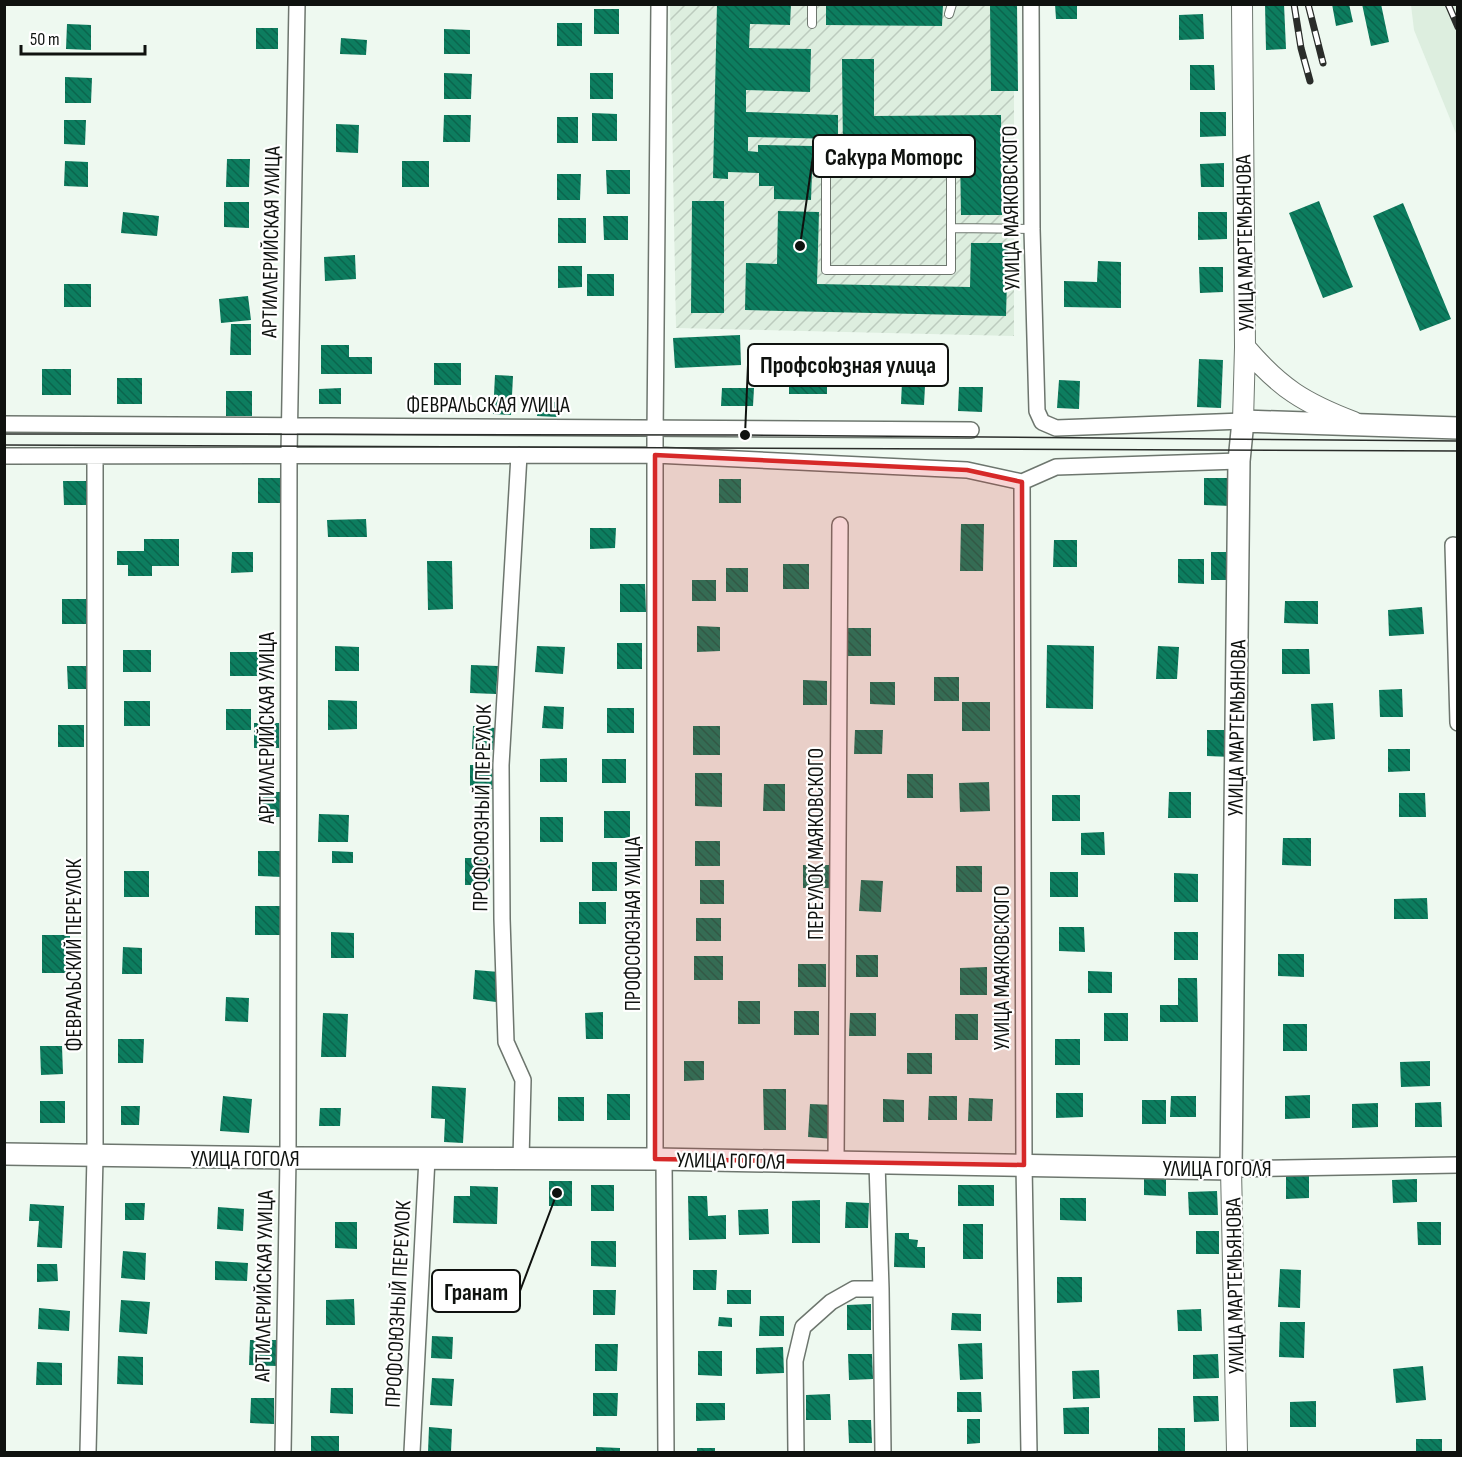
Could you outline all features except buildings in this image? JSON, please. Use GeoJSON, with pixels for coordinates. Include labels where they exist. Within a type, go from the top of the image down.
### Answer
{"type":"FeatureCollection","features":[{"type":"Feature","properties":{"kind":"main road"},"geometry":{"type":"LineString","coordinates":[[1244,421],[1458,428]]}},
{"type":"Feature","properties":{"kind":"main road","name":"УЛИЦА МАРТЕМЬЯНОВА"},"geometry":{"type":"LineString","coordinates":[[1231,1169],[1239,461],[1244,421]]}},
{"type":"Feature","properties":{"kind":"main road","name":"УЛИЦА ГОГОЛЯ"},"geometry":{"type":"LineString","coordinates":[[4,1154],[96,1157],[660,1159],[1231,1169]]}},
{"type":"Feature","properties":{"kind":"street","name":"АРТИЛЛЕРИЙСКАЯ УЛИЦА"},"geometry":{"type":"LineString","coordinates":[[283,1452],[288,1158],[289,454],[297,4]]}},
{"type":"Feature","properties":{"kind":"street","name":"ПРОФСОЮЗНАЯ УЛИЦА"},"geometry":{"type":"LineString","coordinates":[[659,4],[655,455],[660,1159],[666,1452]]}},
{"type":"Feature","properties":{"kind":"street","name":"УЛИЦА МАЯКОВСКОГО"},"geometry":{"type":"LineString","coordinates":[[1031,4],[1032,229],[1037,411],[1042,422],[1056,428],[1244,421]]}},
{"type":"Feature","properties":{"kind":"street","name":"УЛИЦА МАРТЕМЬЯНОВА"},"geometry":{"type":"LineString","coordinates":[[1242,4],[1244,421]]}},
{"type":"Feature","properties":{"kind":"street"},"geometry":{"type":"LineString","coordinates":[[1245,347],[1281,386],[1319,409],[1362,425]]}},
{"type":"Feature","properties":{"kind":"street","name":"ФЕВРАЛЬСКАЯ УЛИЦА"},"geometry":{"type":"LineString","coordinates":[[4,424],[971,430]]}},
{"type":"Feature","properties":{"kind":"street","name":"ПРОФСОЮЗНЫЙ ПЕРЕУЛОК"},"geometry":{"type":"LineString","coordinates":[[519,455],[501,765],[501,896],[506,1042],[523,1080],[521,1159]]}},
{"type":"Feature","properties":{"kind":"street"},"geometry":{"type":"LineString","coordinates":[[4,456],[655,455],[968,470],[1022,482],[1056,467],[1239,461]]}},
{"type":"Feature","properties":{"kind":"street","name":"ФЕВРАЛЬСКИЙ ПЕРЕУЛОК"},"geometry":{"type":"LineString","coordinates":[[88,1452],[96,1157],[95,457]]}},
{"type":"Feature","properties":{"kind":"street","name":"УЛИЦА МАЯКОВСКОГО"},"geometry":{"type":"LineString","coordinates":[[1022,482],[1024,1165],[1029,1452]]}},
{"type":"Feature","properties":{"kind":"street","name":"ПЕРЕУЛОК МАЯКОВСКОГО"},"geometry":{"type":"LineString","coordinates":[[836,1162],[840,525]]}},
{"type":"Feature","properties":{"kind":"street"},"geometry":{"type":"LineString","coordinates":[[1453,545],[1458,723]]}},
{"type":"Feature","properties":{"kind":"street","name":"ПРОФСОЮЗНЫЙ ПЕРЕУЛОК"},"geometry":{"type":"LineString","coordinates":[[411,1452],[427,1158]]}},
{"type":"Feature","properties":{"kind":"street"},"geometry":{"type":"LineString","coordinates":[[877,1162],[883,1452]]}},
{"type":"Feature","properties":{"kind":"street","name":"УЛИЦА ГОГОЛЯ"},"geometry":{"type":"LineString","coordinates":[[1231,1169],[1458,1165]]}},
{"type":"Feature","properties":{"kind":"street","name":"УЛИЦА МАРТЕМЬЯНОВА"},"geometry":{"type":"LineString","coordinates":[[1231,1169],[1237,1452]]}},
{"type":"Feature","properties":{"kind":"street"},"geometry":{"type":"LineString","coordinates":[[796,1452],[795,1361],[803,1327],[831,1302],[854,1289],[881,1289]]}},
{"type":"Feature","properties":{"kind":"lane"},"geometry":{"type":"LineString","coordinates":[[812,4],[812,24]]}},
{"type":"Feature","properties":{"kind":"lane"},"geometry":{"type":"LineString","coordinates":[[949,14],[952,4]]}},
{"type":"Feature","properties":{"kind":"lane"},"geometry":{"type":"LineString","coordinates":[[826,170],[951,170],[951,228],[951,270],[826,270],[826,170]]}},
{"type":"Feature","properties":{"kind":"lane"},"geometry":{"type":"LineString","coordinates":[[951,228],[1032,229]]}},
{"type":"Feature","properties":{"kind":"highlighted area"},"geometry":{"type":"Polygon","coordinates":[[[655,455],[967,470],[1022,482],[1024,1165],[655,1159],[655,455]]]}},
{"type":"Feature","properties":{"kind":"shaded area"},"geometry":{"type":"Polygon","coordinates":[[[670,5],[1014,5],[1014,336],[676,328],[670,5]]]}},
{"type":"Feature","properties":{"kind":"shaded area"},"geometry":{"type":"Polygon","coordinates":[[[1411,5],[1457,5],[1457,136],[1414,30],[1411,5]]]}},
{"type":"Feature","properties":{"kind":"tram line"},"geometry":{"type":"LineString","coordinates":[[4,434],[745,435],[1458,441]]}},
{"type":"Feature","properties":{"kind":"tram line"},"geometry":{"type":"LineString","coordinates":[[4,445],[1458,451]]}},
{"type":"Feature","properties":{"kind":"railway"},"geometry":{"type":"LineString","coordinates":[[1294,4],[1301,48],[1310,81]]}},
{"type":"Feature","properties":{"kind":"railway"},"geometry":{"type":"LineString","coordinates":[[1308,4],[1323,63]]}},
{"type":"Feature","properties":{"kind":"railway"},"geometry":{"type":"LineString","coordinates":[[1448,4],[1458,27]]}},
{"type":"Feature","properties":{"kind":"place","name":"Сакура Моторс"},"geometry":{"type":"Point","coordinates":[800,246]}},
{"type":"Feature","properties":{"kind":"place","name":"Профсоюзная улица"},"geometry":{"type":"Point","coordinates":[745,435]}},
{"type":"Feature","properties":{"kind":"place","name":"Гранат"},"geometry":{"type":"Point","coordinates":[557,1193]}}]}
